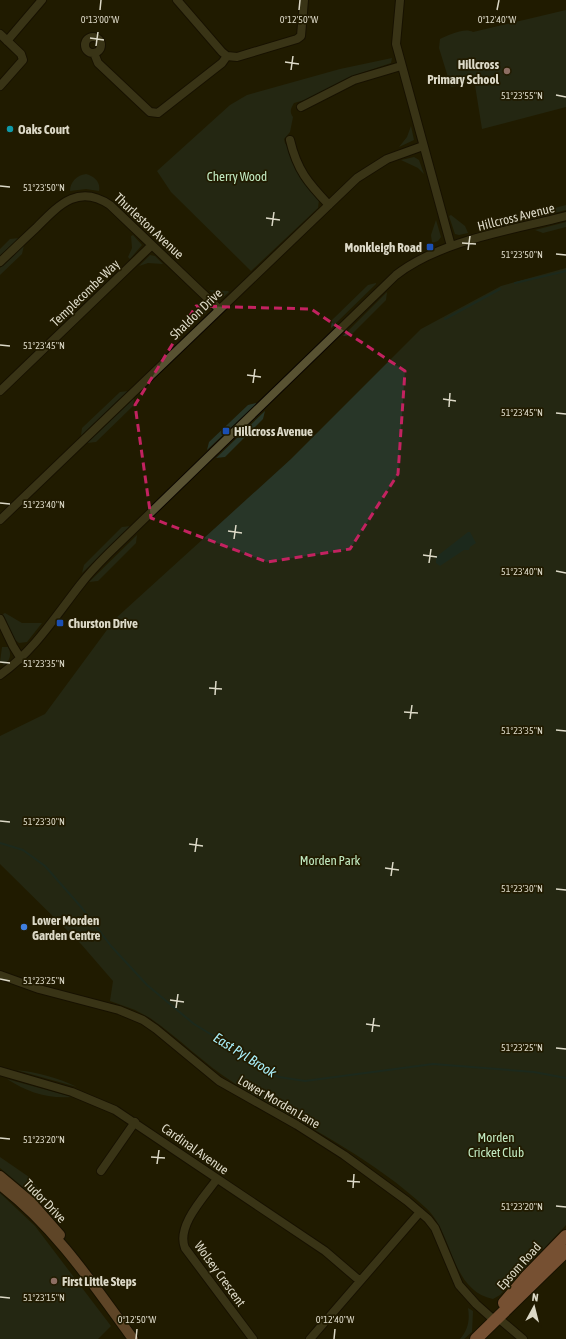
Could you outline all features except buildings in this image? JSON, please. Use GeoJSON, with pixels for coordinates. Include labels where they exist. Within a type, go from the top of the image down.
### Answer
{"type":"FeatureCollection","features":[{"type":"Feature","properties":{"kind":"highway","name":"Epsom Road"},"geometry":{"type":"LineString","coordinates":[[495,1318],[502,1306],[526,1276],[566,1236]]}},
{"type":"Feature","properties":{"kind":"highway","name":"Epsom Road"},"geometry":{"type":"LineString","coordinates":[[476,1339],[495,1318],[534,1284],[566,1251]]}},
{"type":"Feature","properties":{"kind":"main road","name":"Tudor Drive"},"geometry":{"type":"LineString","coordinates":[[0,1176],[45,1216],[60,1235],[66,1248]]}},
{"type":"Feature","properties":{"kind":"main road","name":"Tudor Drive"},"geometry":{"type":"LineString","coordinates":[[0,1185],[26,1207],[66,1248],[133,1339]]}},
{"type":"Feature","properties":{"kind":"street"},"geometry":{"type":"LineString","coordinates":[[7,41],[42,0]]}},
{"type":"Feature","properties":{"kind":"street"},"geometry":{"type":"LineString","coordinates":[[177,0],[227,56],[237,58],[302,36],[304,0]]}},
{"type":"Feature","properties":{"kind":"street"},"geometry":{"type":"LineString","coordinates":[[400,0],[396,39],[423,146],[451,246]]}},
{"type":"Feature","properties":{"kind":"street"},"geometry":{"type":"LineString","coordinates":[[0,34],[20,54],[22,60],[0,86]]}},
{"type":"Feature","properties":{"kind":"street"},"geometry":{"type":"LineString","coordinates":[[94,53],[98,62],[150,112],[154,113],[158,112],[222,64],[227,56]]}},
{"type":"Feature","properties":{"kind":"street"},"geometry":{"type":"LineString","coordinates":[[301,107],[354,80],[402,66]]}},
{"type":"Feature","properties":{"kind":"street"},"geometry":{"type":"LineString","coordinates":[[290,140],[297,165],[304,177],[329,205]]}},
{"type":"Feature","properties":{"kind":"street","name":"Shaldon Drive"},"geometry":{"type":"LineString","coordinates":[[0,520],[357,178],[375,165],[399,154],[423,146]]}},
{"type":"Feature","properties":{"kind":"street","name":"Thurleston Avenue"},"geometry":{"type":"LineString","coordinates":[[0,262],[58,206],[77,197],[92,196],[106,202],[219,309]]}},
{"type":"Feature","properties":{"kind":"street","name":"Hillcross Avenue"},"geometry":{"type":"LineString","coordinates":[[0,675],[21,659],[33,647],[91,572],[332,335],[407,267],[432,253],[451,246],[566,216]]}},
{"type":"Feature","properties":{"kind":"street","name":"Templecombe Way"},"geometry":{"type":"LineString","coordinates":[[0,391],[152,245]]}},
{"type":"Feature","properties":{"kind":"street"},"geometry":{"type":"LineString","coordinates":[[0,619],[21,659]]}},
{"type":"Feature","properties":{"kind":"street","name":"Lower Morden Lane"},"geometry":{"type":"LineString","coordinates":[[0,975],[39,989],[119,1010],[143,1020],[219,1081],[323,1142],[420,1212],[435,1228],[459,1285],[476,1304],[523,1339]]}},
{"type":"Feature","properties":{"kind":"street","name":"Cardinal Avenue"},"geometry":{"type":"LineString","coordinates":[[0,1071],[87,1097],[115,1110],[325,1251],[360,1281]]}},
{"type":"Feature","properties":{"kind":"street"},"geometry":{"type":"LineString","coordinates":[[101,1171],[134,1122]]}},
{"type":"Feature","properties":{"kind":"street","name":"Wolsey Crescent"},"geometry":{"type":"LineString","coordinates":[[216,1179],[188,1221],[183,1232],[183,1243],[253,1339]]}},
{"type":"Feature","properties":{"kind":"street"},"geometry":{"type":"LineString","coordinates":[[310,1339],[420,1212]]}},
{"type":"Feature","properties":{"kind":"highlighted area"},"geometry":{"type":"Polygon","coordinates":[[[196,306],[311,309],[405,371],[398,474],[350,549],[267,562],[151,518],[135,405],[196,306]]]}},
{"type":"Feature","properties":{"kind":"green space","name":"Hillcross Primary School"},"geometry":{"type":"Polygon","coordinates":[[[566,10],[566,107],[482,129],[474,79],[471,78],[463,85],[451,87],[439,48],[440,39],[461,31],[466,30],[473,32],[566,10]]]}},
{"type":"Feature","properties":{"kind":"green space","name":"Cherry Wood"},"geometry":{"type":"Polygon","coordinates":[[[392,58],[391,63],[355,75],[305,100],[294,103],[291,110],[293,117],[290,132],[284,139],[319,200],[318,208],[251,271],[171,192],[157,171],[230,105],[247,95],[340,69],[392,58]]]}},
{"type":"Feature","properties":{"kind":"green space"},"geometry":{"type":"Polygon","coordinates":[[[411,126],[414,140],[399,147],[407,137],[411,126]]]}},
{"type":"Feature","properties":{"kind":"green space"},"geometry":{"type":"Polygon","coordinates":[[[414,157],[419,160],[424,174],[418,168],[401,160],[414,157]]]}},
{"type":"Feature","properties":{"kind":"green space"},"geometry":{"type":"Polygon","coordinates":[[[86,174],[92,176],[98,182],[99,191],[86,189],[70,191],[71,185],[75,180],[86,174]]]}},
{"type":"Feature","properties":{"kind":"green space"},"geometry":{"type":"Polygon","coordinates":[[[566,205],[566,210],[527,220],[532,214],[566,205]]]}},
{"type":"Feature","properties":{"kind":"green space"},"geometry":{"type":"Polygon","coordinates":[[[451,215],[465,226],[468,233],[459,235],[455,234],[449,216],[451,215]]]}},
{"type":"Feature","properties":{"kind":"green space"},"geometry":{"type":"Polygon","coordinates":[[[436,220],[441,237],[438,241],[432,243],[431,235],[436,220]]]}},
{"type":"Feature","properties":{"kind":"green space"},"geometry":{"type":"Polygon","coordinates":[[[566,222],[566,227],[543,233],[535,230],[566,222]]]}},
{"type":"Feature","properties":{"kind":"green space"},"geometry":{"type":"Polygon","coordinates":[[[133,235],[142,245],[130,259],[128,257],[132,248],[131,236],[133,235]]]}},
{"type":"Feature","properties":{"kind":"green space"},"geometry":{"type":"Polygon","coordinates":[[[19,238],[0,257],[0,249],[10,239],[19,238]]]}},
{"type":"Feature","properties":{"kind":"green space"},"geometry":{"type":"Polygon","coordinates":[[[24,245],[22,254],[0,275],[0,268],[24,245]]]}},
{"type":"Feature","properties":{"kind":"green space"},"geometry":{"type":"Polygon","coordinates":[[[150,255],[155,256],[163,264],[148,263],[139,266],[150,255]]]}},
{"type":"Feature","properties":{"kind":"green space","name":"Morden Park"},"geometry":{"type":"Polygon","coordinates":[[[566,268],[566,1225],[500,1295],[493,1299],[479,1294],[468,1285],[460,1273],[435,1219],[426,1208],[404,1189],[381,1172],[333,1141],[223,1076],[150,1018],[135,1010],[110,1001],[113,981],[81,944],[0,864],[0,736],[45,714],[115,619],[291,459],[421,329],[501,286],[566,268]]]}},
{"type":"Feature","properties":{"kind":"green space"},"geometry":{"type":"Polygon","coordinates":[[[376,283],[331,328],[332,320],[368,285],[376,283]]]}},
{"type":"Feature","properties":{"kind":"green space"},"geometry":{"type":"Polygon","coordinates":[[[209,290],[228,291],[229,292],[220,300],[209,290]]]}},
{"type":"Feature","properties":{"kind":"green space"},"geometry":{"type":"Polygon","coordinates":[[[387,292],[386,300],[351,335],[343,336],[387,292]]]}},
{"type":"Feature","properties":{"kind":"green space"},"geometry":{"type":"Polygon","coordinates":[[[200,300],[208,310],[198,320],[198,319],[200,300]]]}},
{"type":"Feature","properties":{"kind":"green space"},"geometry":{"type":"Polygon","coordinates":[[[128,391],[81,436],[82,428],[120,392],[128,391]]]}},
{"type":"Feature","properties":{"kind":"green space"},"geometry":{"type":"Polygon","coordinates":[[[134,398],[133,406],[96,442],[87,443],[134,398]]]}},
{"type":"Feature","properties":{"kind":"green space"},"geometry":{"type":"Polygon","coordinates":[[[256,403],[207,450],[209,442],[248,405],[256,403]]]}},
{"type":"Feature","properties":{"kind":"green space"},"geometry":{"type":"Polygon","coordinates":[[[265,411],[263,419],[225,457],[216,458],[265,411]]]}},
{"type":"Feature","properties":{"kind":"green space"},"geometry":{"type":"Polygon","coordinates":[[[131,526],[82,573],[84,565],[122,527],[131,526]]]}},
{"type":"Feature","properties":{"kind":"green space"},"geometry":{"type":"Polygon","coordinates":[[[137,535],[136,543],[98,581],[89,582],[137,535]]]}},
{"type":"Feature","properties":{"kind":"green space"},"geometry":{"type":"Polygon","coordinates":[[[5,613],[22,623],[42,623],[27,642],[19,643],[14,639],[3,614],[5,613]]]}},
{"type":"Feature","properties":{"kind":"green space"},"geometry":{"type":"Polygon","coordinates":[[[2,647],[8,647],[10,652],[9,659],[4,665],[0,662],[2,647]]]}},
{"type":"Feature","properties":{"kind":"green space"},"geometry":{"type":"Polygon","coordinates":[[[16,1070],[48,1076],[77,1087],[16,1070]]]}},
{"type":"Feature","properties":{"kind":"green space"},"geometry":{"type":"Polygon","coordinates":[[[7,1079],[72,1097],[54,1097],[38,1094],[22,1088],[7,1079]]]}},
{"type":"Feature","properties":{"kind":"green space"},"geometry":{"type":"Polygon","coordinates":[[[0,1157],[29,1177],[43,1194],[42,1203],[0,1168],[0,1157]]]}},
{"type":"Feature","properties":{"kind":"green space"},"geometry":{"type":"Polygon","coordinates":[[[0,1193],[35,1226],[111,1326],[98,1339],[0,1339],[0,1193]]]}},
{"type":"Feature","properties":{"kind":"green space"},"geometry":{"type":"Polygon","coordinates":[[[468,1308],[473,1311],[472,1332],[464,1339],[460,1339],[468,1325],[468,1308]]]}},
{"type":"Feature","properties":{"kind":"water"},"geometry":{"type":"Polygon","coordinates":[[[470,532],[476,543],[470,547],[469,550],[464,550],[440,566],[436,563],[436,557],[470,532]]]}},
{"type":"Feature","properties":{"kind":"waterway"},"geometry":{"type":"LineString","coordinates":[[515,283],[566,271]]}},
{"type":"Feature","properties":{"kind":"waterway"},"geometry":{"type":"LineString","coordinates":[[445,319],[500,289]]}},
{"type":"Feature","properties":{"kind":"waterway","name":"East Pyl Brook"},"geometry":{"type":"LineString","coordinates":[[0,843],[23,850],[45,866],[82,908],[111,946],[147,985],[194,1024],[230,1046],[258,1067],[279,1077],[305,1081],[433,1064],[534,1072],[566,1078]]}},
{"type":"Feature","properties":{"kind":"place","name":"Hillcross Primary School"},"geometry":{"type":"Point","coordinates":[507,71]}},
{"type":"Feature","properties":{"kind":"place","name":"Oaks Court"},"geometry":{"type":"Point","coordinates":[10,129]}},
{"type":"Feature","properties":{"kind":"place","name":"Monkleigh Road"},"geometry":{"type":"Point","coordinates":[430,247]}},
{"type":"Feature","properties":{"kind":"place","name":"Hillcross Avenue"},"geometry":{"type":"Point","coordinates":[226,431]}},
{"type":"Feature","properties":{"kind":"place","name":"Churston Drive"},"geometry":{"type":"Point","coordinates":[60,623]}},
{"type":"Feature","properties":{"kind":"place","name":"Lower Morden Garden Centre"},"geometry":{"type":"Point","coordinates":[24,927]}},
{"type":"Feature","properties":{"kind":"place","name":"First Little Steps"},"geometry":{"type":"Point","coordinates":[54,1281]}},
{"type":"Feature","properties":{"kind":"park label","name":"Morden Cricket Club"},"geometry":{"type":"Point","coordinates":[496,1144]}}]}
